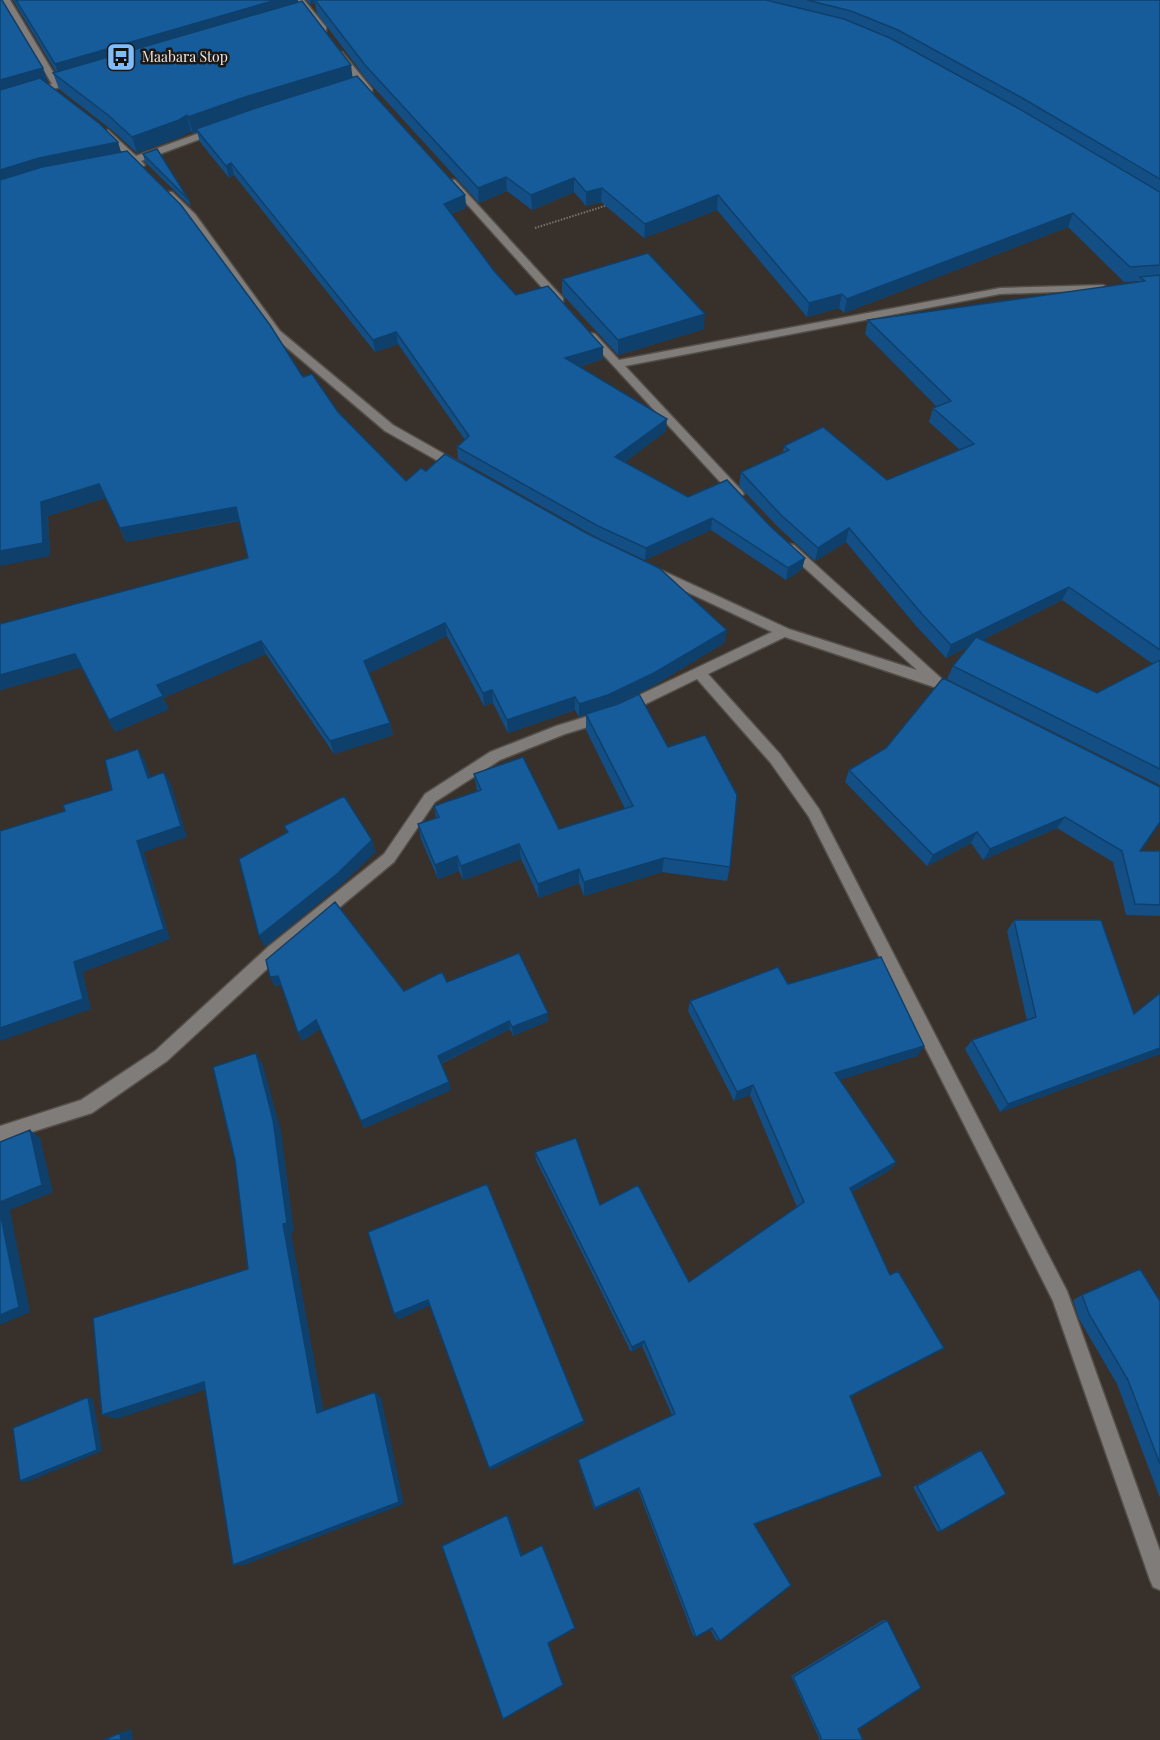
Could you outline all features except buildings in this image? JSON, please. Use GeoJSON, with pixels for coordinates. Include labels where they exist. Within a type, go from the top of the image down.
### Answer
{"type":"FeatureCollection","features":[{"type":"Feature","properties":{"kind":"street"},"geometry":{"type":"LineString","coordinates":[[6,0],[54,89]]}},
{"type":"Feature","properties":{"kind":"street"},"geometry":{"type":"LineString","coordinates":[[300,0],[332,43],[356,85],[378,100]]}},
{"type":"Feature","properties":{"kind":"street"},"geometry":{"type":"LineString","coordinates":[[0,101],[54,89],[80,78]]}},
{"type":"Feature","properties":{"kind":"street"},"geometry":{"type":"LineString","coordinates":[[91,122],[191,216],[276,333],[389,428],[471,474]]}},
{"type":"Feature","properties":{"kind":"street"},"geometry":{"type":"LineString","coordinates":[[130,160],[230,125]]}},
{"type":"Feature","properties":{"kind":"street"},"geometry":{"type":"LineString","coordinates":[[440,169],[563,305]]}},
{"type":"Feature","properties":{"kind":"street"},"geometry":{"type":"LineString","coordinates":[[616,364],[1000,291],[1117,287]]}},
{"type":"Feature","properties":{"kind":"street"},"geometry":{"type":"LineString","coordinates":[[586,330],[742,499]]}},
{"type":"Feature","properties":{"kind":"street"},"geometry":{"type":"LineString","coordinates":[[782,541],[939,683]]}},
{"type":"Feature","properties":{"kind":"street"},"geometry":{"type":"LineString","coordinates":[[646,568],[784,632],[939,683],[971,699]]}},
{"type":"Feature","properties":{"kind":"street"},"geometry":{"type":"LineString","coordinates":[[0,1134],[86,1107],[161,1056],[274,952],[389,858],[430,798],[495,756],[561,730],[612,714],[784,632]]}},
{"type":"Feature","properties":{"kind":"street"},"geometry":{"type":"LineString","coordinates":[[700,674],[747,724],[796,782],[814,813],[1056,1287],[1160,1580]]}},
{"type":"Feature","properties":{"kind":"path"},"geometry":{"type":"LineString","coordinates":[[502,238],[612,203]]}},
{"type":"Feature","properties":{"kind":"place","name":"Maabara Stop"},"geometry":{"type":"Point","coordinates":[121,57]}}]}
